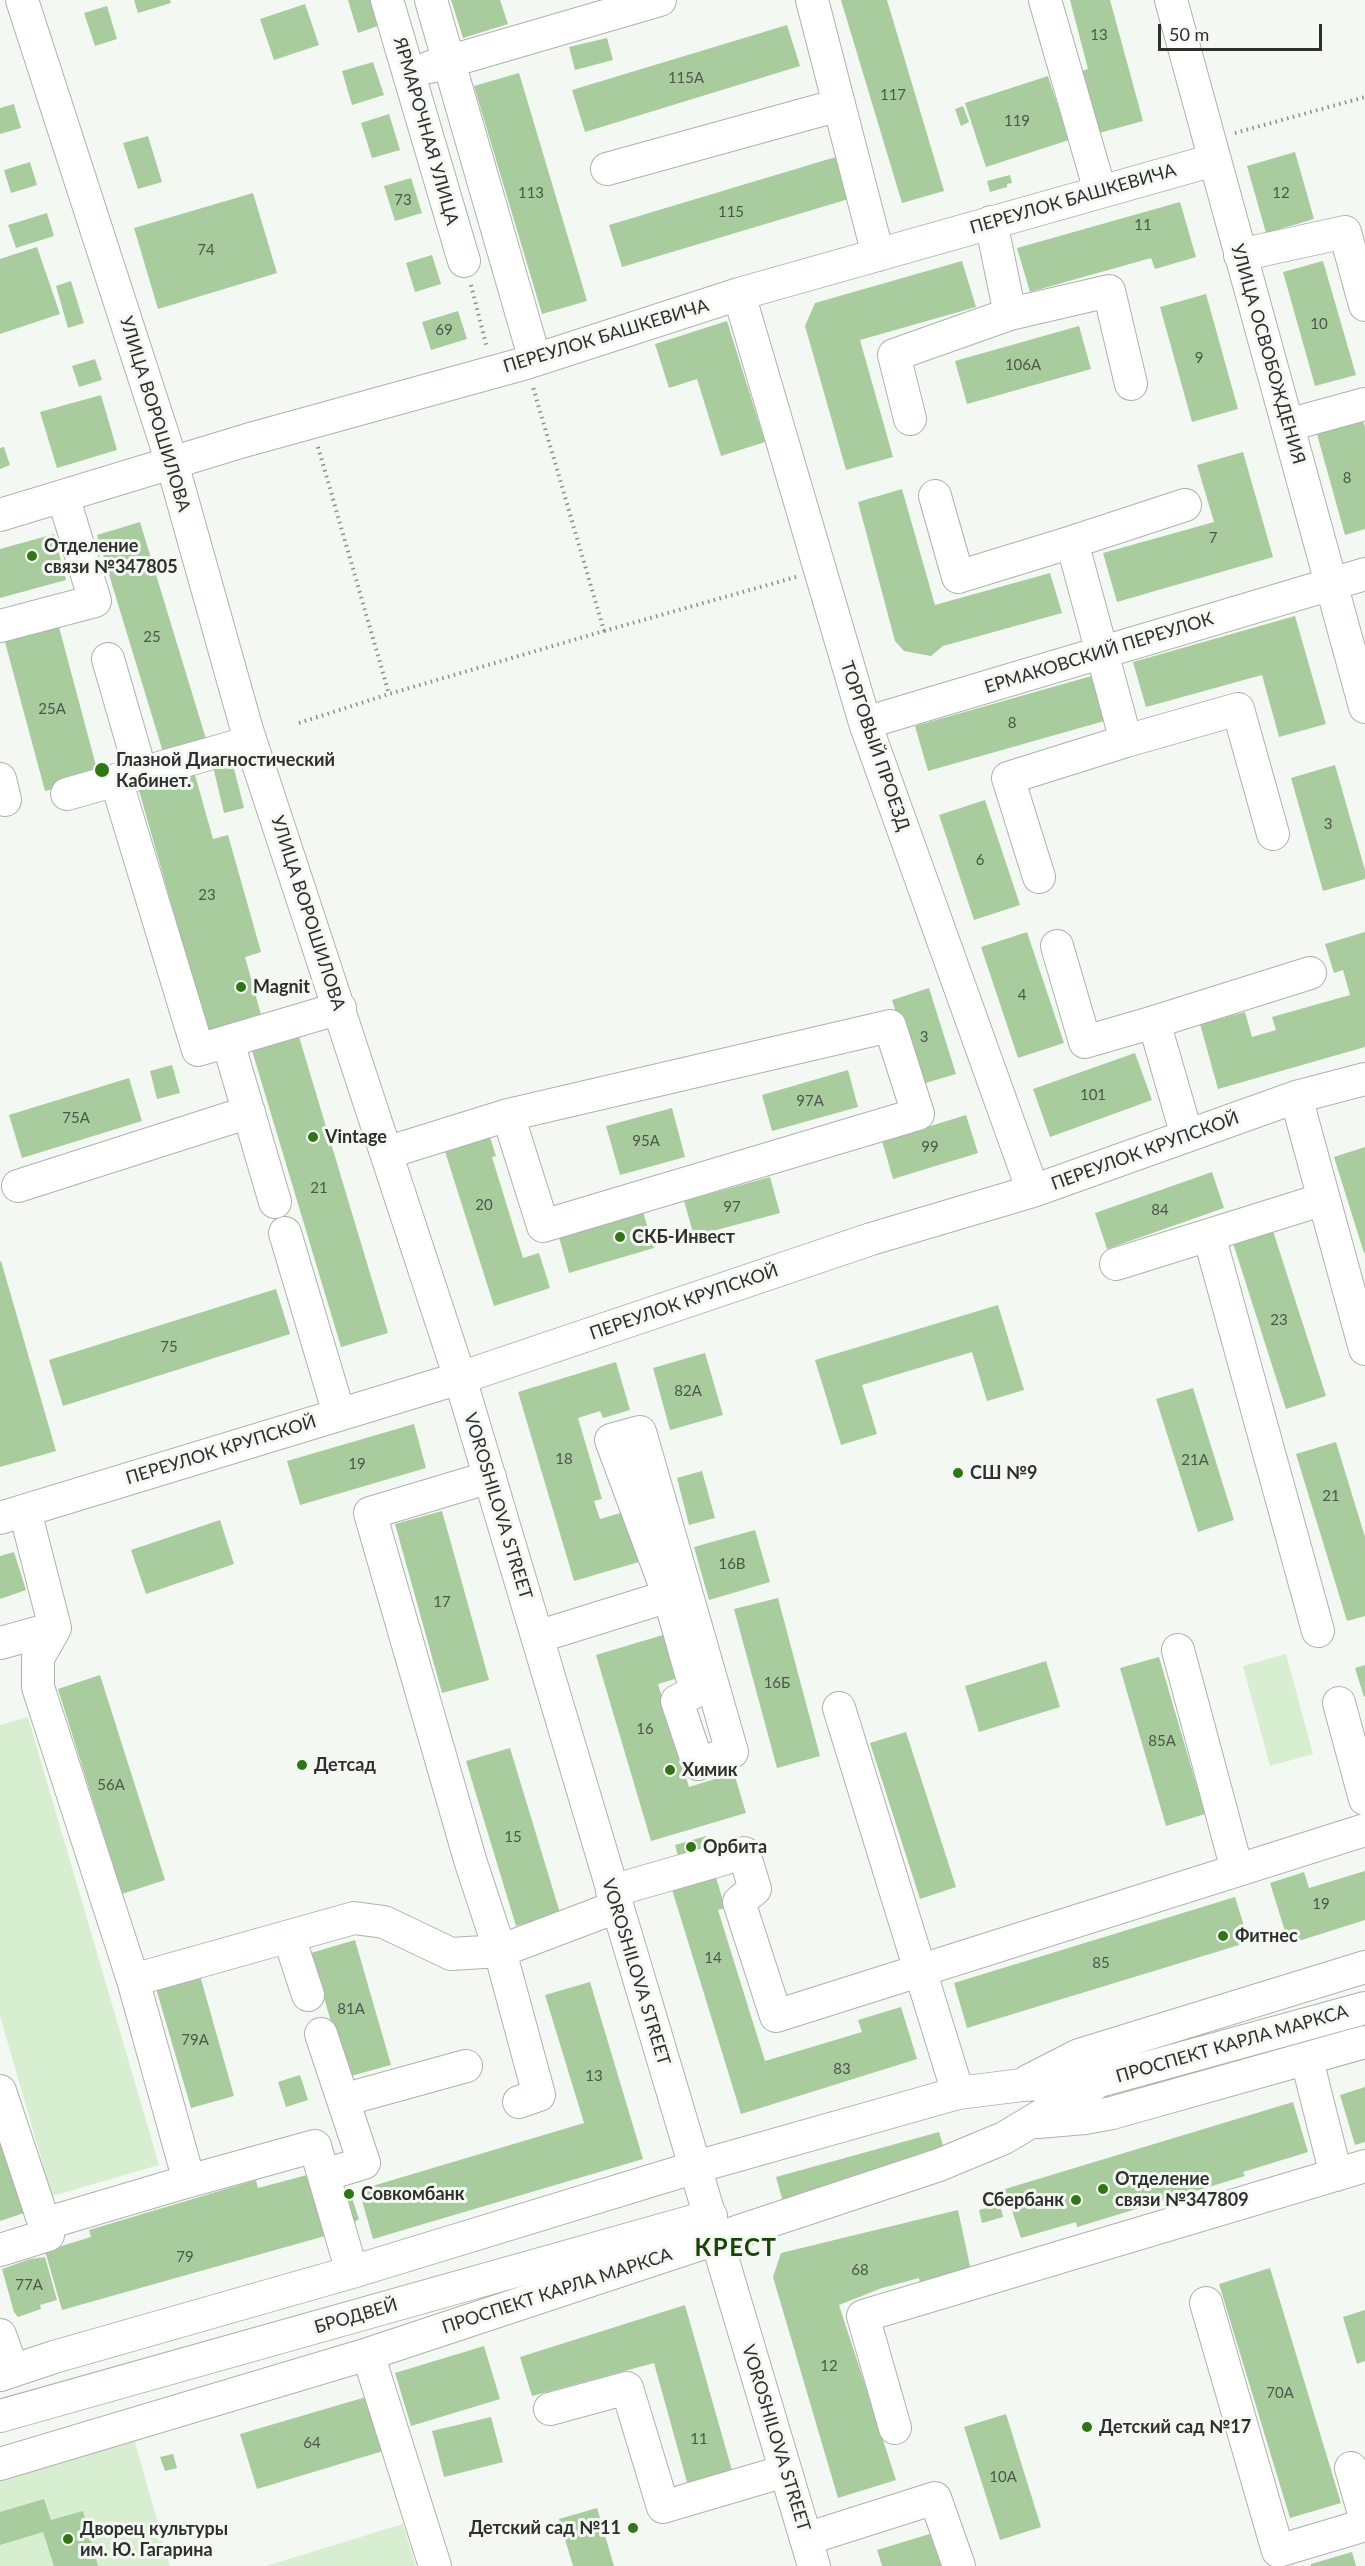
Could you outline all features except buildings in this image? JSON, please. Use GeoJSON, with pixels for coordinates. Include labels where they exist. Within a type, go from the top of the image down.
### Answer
{"type":"FeatureCollection","features":[{"type":"Feature","properties":{"kind":"street","name":"УЛИЦА ВОРОШИЛОВА"},"geometry":{"type":"LineString","coordinates":[[22,0],[172,464],[251,742],[460,1378]]}},
{"type":"Feature","properties":{"kind":"street","name":"ЯРМАРОЧНАЯ УЛИЦА"},"geometry":{"type":"LineString","coordinates":[[387,0],[464,261]]}},
{"type":"Feature","properties":{"kind":"street"},"geometry":{"type":"LineString","coordinates":[[432,0],[530,361]]}},
{"type":"Feature","properties":{"kind":"street"},"geometry":{"type":"LineString","coordinates":[[409,73],[660,0]]}},
{"type":"Feature","properties":{"kind":"street"},"geometry":{"type":"LineString","coordinates":[[812,0],[879,255]]}},
{"type":"Feature","properties":{"kind":"street"},"geometry":{"type":"LineString","coordinates":[[1045,0],[1100,190]]}},
{"type":"Feature","properties":{"kind":"street","name":"УЛИЦА ОСВОБОЖДЕНИЯ"},"geometry":{"type":"LineString","coordinates":[[1171,0],[1365,707]]}},
{"type":"Feature","properties":{"kind":"street"},"geometry":{"type":"LineString","coordinates":[[607,169],[839,105]]}},
{"type":"Feature","properties":{"kind":"street","name":"ПЕРЕУЛОК БАШКЕВИЧА"},"geometry":{"type":"LineString","coordinates":[[0,515],[311,422],[530,361],[739,294],[1100,190],[1211,150]]}},
{"type":"Feature","properties":{"kind":"street"},"geometry":{"type":"LineString","coordinates":[[991,222],[1010,314]]}},
{"type":"Feature","properties":{"kind":"street"},"geometry":{"type":"LineString","coordinates":[[1240,255],[1345,232],[1365,305]]}},
{"type":"Feature","properties":{"kind":"street"},"geometry":{"type":"LineString","coordinates":[[910,419],[894,355],[1010,314],[1109,291],[1131,384]]}},
{"type":"Feature","properties":{"kind":"street","name":"ТОРГОВЫЙ ПРОЕЗД"},"geometry":{"type":"LineString","coordinates":[[739,294],[865,723],[1033,1191]]}},
{"type":"Feature","properties":{"kind":"street"},"geometry":{"type":"LineString","coordinates":[[1288,425],[1365,404]]}},
{"type":"Feature","properties":{"kind":"street"},"geometry":{"type":"LineString","coordinates":[[0,626],[95,601],[63,496]]}},
{"type":"Feature","properties":{"kind":"street"},"geometry":{"type":"LineString","coordinates":[[935,496],[958,577],[1185,505]]}},
{"type":"Feature","properties":{"kind":"street"},"geometry":{"type":"LineString","coordinates":[[1072,542],[1126,741]]}},
{"type":"Feature","properties":{"kind":"street","name":"ЕРМАКОВСКИЙ ПЕРЕУЛОК"},"geometry":{"type":"LineString","coordinates":[[865,723],[1365,574]]}},
{"type":"Feature","properties":{"kind":"street"},"geometry":{"type":"LineString","coordinates":[[108,659],[128,777],[198,1050],[340,1008]]}},
{"type":"Feature","properties":{"kind":"street"},"geometry":{"type":"LineString","coordinates":[[1039,877],[1008,778],[1238,709],[1274,834]]}},
{"type":"Feature","properties":{"kind":"street"},"geometry":{"type":"LineString","coordinates":[[67,794],[251,742]]}},
{"type":"Feature","properties":{"kind":"street"},"geometry":{"type":"LineString","coordinates":[[1058,946],[1085,1042],[1310,973]]}},
{"type":"Feature","properties":{"kind":"street"},"geometry":{"type":"LineString","coordinates":[[1154,1022],[1186,1136]]}},
{"type":"Feature","properties":{"kind":"street"},"geometry":{"type":"LineString","coordinates":[[386,1153],[508,1115],[891,1026],[918,1114],[543,1226],[508,1115]]}},
{"type":"Feature","properties":{"kind":"street"},"geometry":{"type":"LineString","coordinates":[[228,1042],[275,1202]]}},
{"type":"Feature","properties":{"kind":"street","name":"ПЕРЕУЛОК КРУПСКОЙ"},"geometry":{"type":"LineString","coordinates":[[13,1515],[460,1378],[871,1239],[1033,1191],[1296,1097],[1365,1079]]}},
{"type":"Feature","properties":{"kind":"street"},"geometry":{"type":"LineString","coordinates":[[1296,1097],[1365,1349]]}},
{"type":"Feature","properties":{"kind":"street"},"geometry":{"type":"LineString","coordinates":[[18,1186],[249,1112]]}},
{"type":"Feature","properties":{"kind":"street"},"geometry":{"type":"LineString","coordinates":[[1116,1264],[1324,1199]]}},
{"type":"Feature","properties":{"kind":"street"},"geometry":{"type":"LineString","coordinates":[[285,1233],[339,1414]]}},
{"type":"Feature","properties":{"kind":"street"},"geometry":{"type":"LineString","coordinates":[[1209,1235],[1318,1631]]}},
{"type":"Feature","properties":{"kind":"street","name":"VOROSHILOVA STREET"},"geometry":{"type":"LineString","coordinates":[[460,1378],[810,2552]]}},
{"type":"Feature","properties":{"kind":"street"},"geometry":{"type":"LineString","coordinates":[[640,1432],[732,1752],[698,1764],[676,1701],[696,1691],[669,1596],[611,1440],[640,1432]]}},
{"type":"Feature","properties":{"kind":"street"},"geometry":{"type":"LineString","coordinates":[[490,1477],[370,1513],[471,1863],[500,1951],[538,2095],[519,2102]]}},
{"type":"Feature","properties":{"kind":"street"},"geometry":{"type":"LineString","coordinates":[[13,1515],[55,1628],[38,1658],[38,1687],[133,1980],[189,2181]]}},
{"type":"Feature","properties":{"kind":"street"},"geometry":{"type":"LineString","coordinates":[[537,1637],[669,1596]]}},
{"type":"Feature","properties":{"kind":"street"},"geometry":{"type":"LineString","coordinates":[[0,1643],[55,1628]]}},
{"type":"Feature","properties":{"kind":"street"},"geometry":{"type":"LineString","coordinates":[[1178,1650],[1237,1870]]}},
{"type":"Feature","properties":{"kind":"street"},"geometry":{"type":"LineString","coordinates":[[1339,1703],[1365,1799]]}},
{"type":"Feature","properties":{"kind":"street"},"geometry":{"type":"LineString","coordinates":[[839,1708],[922,1970],[958,2093]]}},
{"type":"Feature","properties":{"kind":"street"},"geometry":{"type":"LineString","coordinates":[[133,1980],[354,1918],[384,1922],[452,1954],[500,1951],[614,1899],[744,1853],[755,1888],[739,1902],[776,2016],[1365,1830]]}},
{"type":"Feature","properties":{"kind":"street"},"geometry":{"type":"LineString","coordinates":[[289,1937],[308,1995]]}},
{"type":"Feature","properties":{"kind":"street"},"geometry":{"type":"LineString","coordinates":[[1022,2085],[1058,2064],[1079,2055],[1365,1967]]}},
{"type":"Feature","properties":{"kind":"street","name":"ПРОСПЕКТ КАРЛА МАРКСА"},"geometry":{"type":"LineString","coordinates":[[6,2373],[54,2357],[352,2272],[696,2167],[958,2093],[1022,2085],[1099,2081],[1365,2007]]}},
{"type":"Feature","properties":{"kind":"street"},"geometry":{"type":"LineString","coordinates":[[321,2034],[364,2163],[324,2175]]}},
{"type":"Feature","properties":{"kind":"street"},"geometry":{"type":"LineString","coordinates":[[1031,2123],[1112,2113],[1365,2042]]}},
{"type":"Feature","properties":{"kind":"street"},"geometry":{"type":"LineString","coordinates":[[895,2428],[863,2316],[1351,2170],[1307,2060]]}},
{"type":"Feature","properties":{"kind":"street"},"geometry":{"type":"LineString","coordinates":[[343,2100],[466,2066]]}},
{"type":"Feature","properties":{"kind":"street","name":"ПРОСПЕКТ КАРЛА МАРКСА"},"geometry":{"type":"LineString","coordinates":[[8,2462],[368,2354],[714,2227],[939,2165],[1004,2138],[1099,2081]]}},
{"type":"Feature","properties":{"kind":"street"},"geometry":{"type":"LineString","coordinates":[[0,2091],[48,2235],[0,2250]]}},
{"type":"Feature","properties":{"kind":"street"},"geometry":{"type":"LineString","coordinates":[[44,2224],[315,2146],[352,2272]]}},
{"type":"Feature","properties":{"kind":"street","name":"БРОДВЕЙ"},"geometry":{"type":"LineString","coordinates":[[1,2413],[714,2227]]}},
{"type":"Feature","properties":{"kind":"street"},"geometry":{"type":"LineString","coordinates":[[1206,2303],[1280,2558],[1365,2525]]}},
{"type":"Feature","properties":{"kind":"street"},"geometry":{"type":"LineString","coordinates":[[0,2335],[6,2373]]}},
{"type":"Feature","properties":{"kind":"street"},"geometry":{"type":"LineString","coordinates":[[368,2354],[435,2566]]}},
{"type":"Feature","properties":{"kind":"street"},"geometry":{"type":"LineString","coordinates":[[550,2409],[627,2388],[663,2507],[785,2471]]}},
{"type":"Feature","properties":{"kind":"street"},"geometry":{"type":"LineString","coordinates":[[1,2413],[8,2462]]}},
{"type":"Feature","properties":{"kind":"street"},"geometry":{"type":"LineString","coordinates":[[1351,2468],[1365,2517]]}},
{"type":"Feature","properties":{"kind":"street"},"geometry":{"type":"LineString","coordinates":[[810,2552],[935,2498],[959,2566]]}},
{"type":"Feature","properties":{"kind":"path"},"geometry":{"type":"LineString","coordinates":[[1211,150],[1365,97]]}},
{"type":"Feature","properties":{"kind":"path"},"geometry":{"type":"LineString","coordinates":[[464,261],[493,372]]}},
{"type":"Feature","properties":{"kind":"path"},"geometry":{"type":"LineString","coordinates":[[530,361],[604,631]]}},
{"type":"Feature","properties":{"kind":"path"},"geometry":{"type":"LineString","coordinates":[[311,422],[389,694]]}},
{"type":"Feature","properties":{"kind":"path"},"geometry":{"type":"LineString","coordinates":[[299,723],[389,694],[820,570]]}},
{"type":"Feature","properties":{"kind":"green space"},"geometry":{"type":"Polygon","coordinates":[[[1286,1654],[1313,1754],[1270,1766],[1243,1666],[1286,1654]]]}},
{"type":"Feature","properties":{"kind":"green space"},"geometry":{"type":"Polygon","coordinates":[[[28,1717],[159,2165],[52,2196],[0,2016],[0,1725],[28,1717]]]}},
{"type":"Feature","properties":{"kind":"green space"},"geometry":{"type":"Polygon","coordinates":[[[134,2439],[170,2566],[0,2566],[0,2477],[134,2439]]]}},
{"type":"Feature","properties":{"kind":"green space"},"geometry":{"type":"Polygon","coordinates":[[[403,2524],[416,2566],[266,2566],[403,2524]]]}},
{"type":"Feature","properties":{"kind":"place","name":"Отделение связи №347805"},"geometry":{"type":"Point","coordinates":[32,556]}},
{"type":"Feature","properties":{"kind":"place","name":"Глазной Диагностический Кабинет."},"geometry":{"type":"Point","coordinates":[102,770]}},
{"type":"Feature","properties":{"kind":"place","name":"Magnit"},"geometry":{"type":"Point","coordinates":[241,987]}},
{"type":"Feature","properties":{"kind":"place","name":"Vintage"},"geometry":{"type":"Point","coordinates":[313,1137]}},
{"type":"Feature","properties":{"kind":"place","name":"СКБ-Инвест"},"geometry":{"type":"Point","coordinates":[620,1237]}},
{"type":"Feature","properties":{"kind":"place","name":"СШ №9"},"geometry":{"type":"Point","coordinates":[958,1473]}},
{"type":"Feature","properties":{"kind":"place","name":"Детсад"},"geometry":{"type":"Point","coordinates":[302,1765]}},
{"type":"Feature","properties":{"kind":"place","name":"Химик"},"geometry":{"type":"Point","coordinates":[670,1770]}},
{"type":"Feature","properties":{"kind":"place","name":"Орбита"},"geometry":{"type":"Point","coordinates":[691,1847]}},
{"type":"Feature","properties":{"kind":"place","name":"Фитнес"},"geometry":{"type":"Point","coordinates":[1223,1936]}},
{"type":"Feature","properties":{"kind":"place","name":"Отделение связи №347809"},"geometry":{"type":"Point","coordinates":[1103,2189]}},
{"type":"Feature","properties":{"kind":"place","name":"Совкомбанк"},"geometry":{"type":"Point","coordinates":[349,2194]}},
{"type":"Feature","properties":{"kind":"place","name":"Сбербанк"},"geometry":{"type":"Point","coordinates":[1076,2200]}},
{"type":"Feature","properties":{"kind":"place","name":"Детский сад №17"},"geometry":{"type":"Point","coordinates":[1087,2427]}},
{"type":"Feature","properties":{"kind":"place","name":"Детский сад №11"},"geometry":{"type":"Point","coordinates":[633,2528]}},
{"type":"Feature","properties":{"kind":"place","name":"Дворец культуры им. Ю. Гагарина"},"geometry":{"type":"Point","coordinates":[68,2539]}},
{"type":"Feature","properties":{"kind":"district","name":"КРЕСТ"},"geometry":{"type":"Point","coordinates":[736,2248]}}]}
